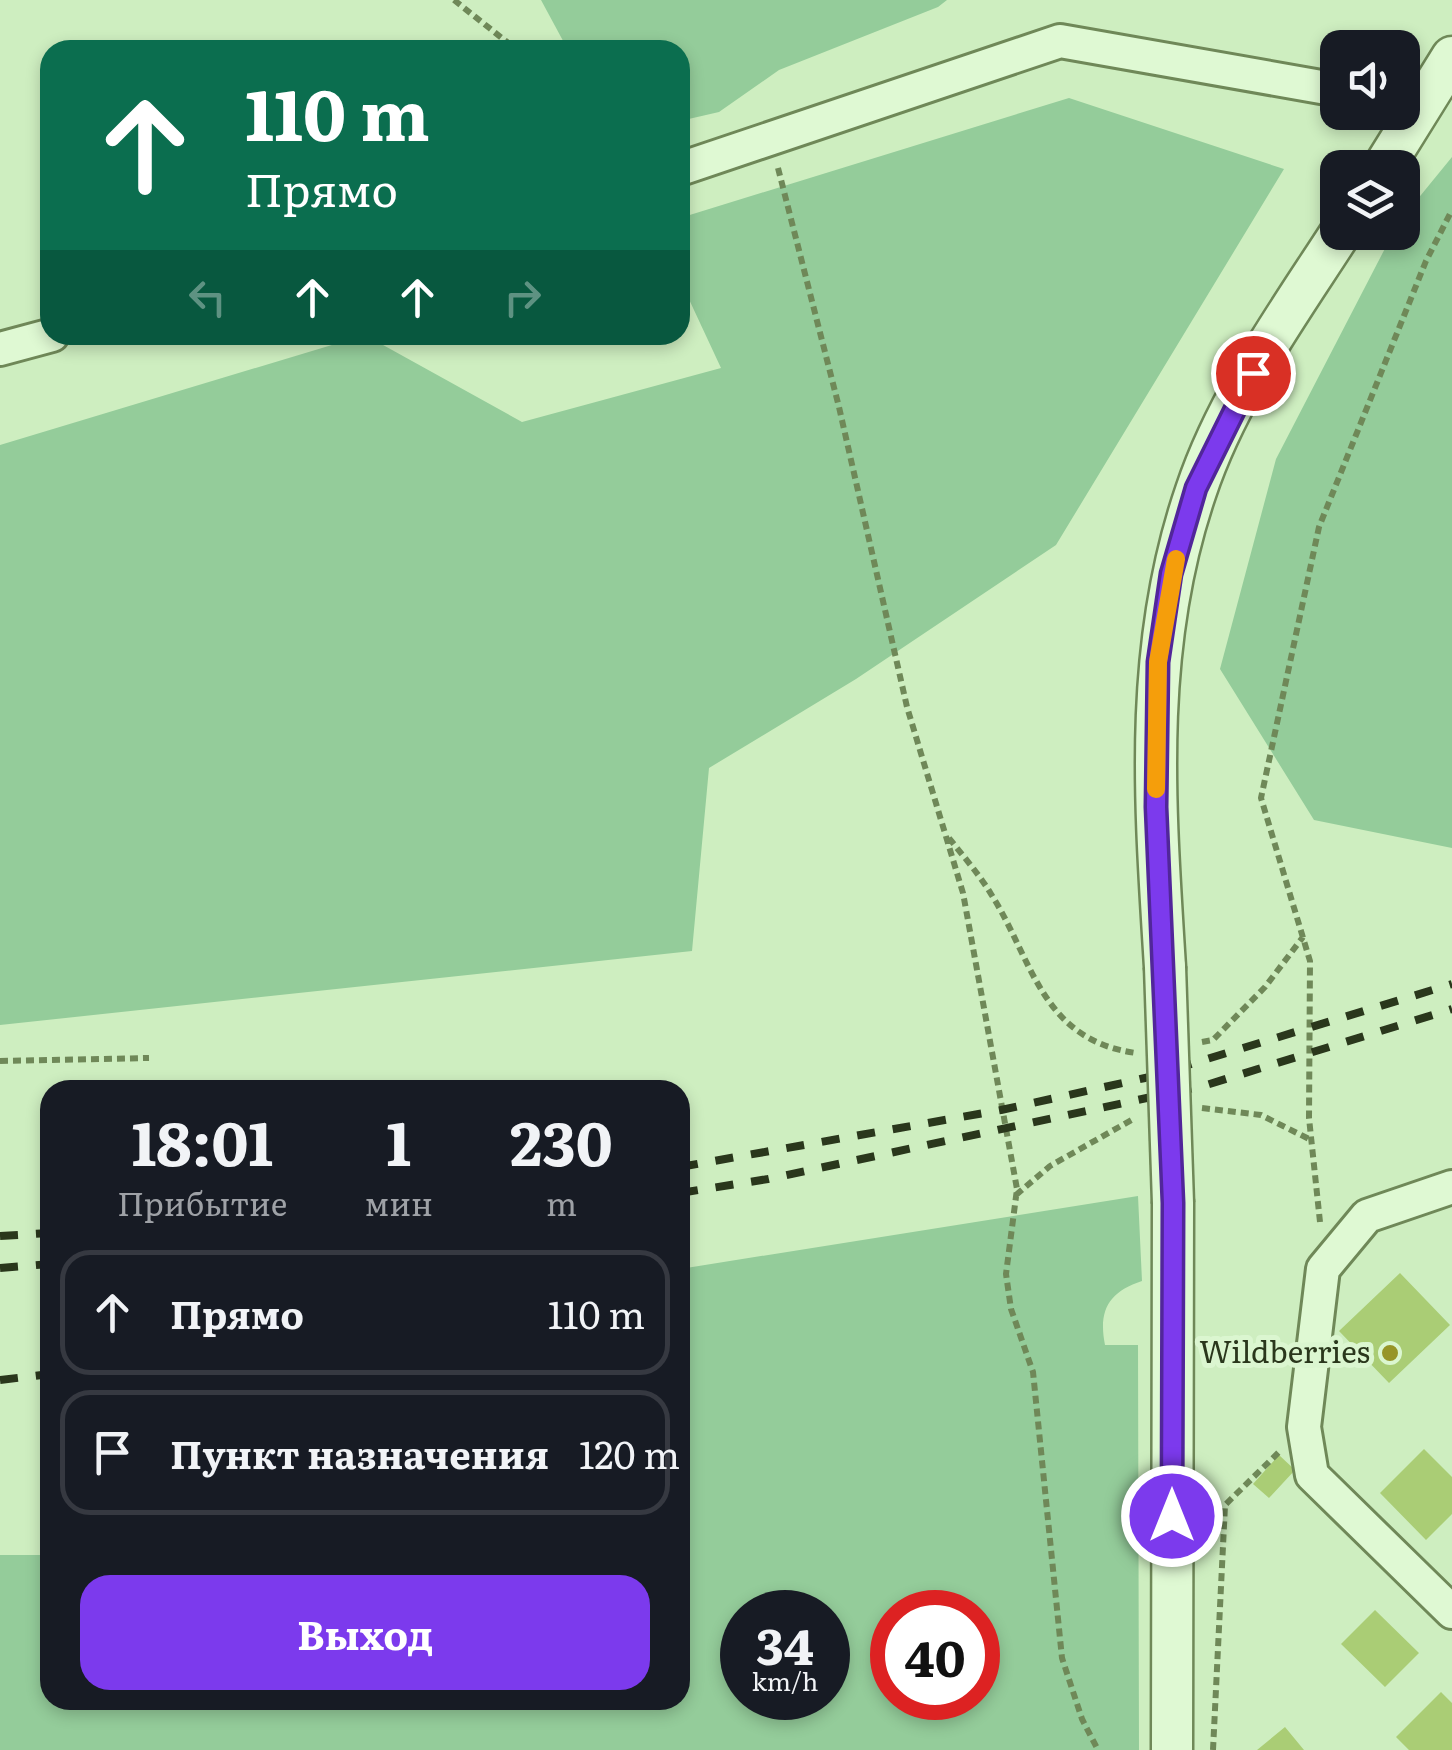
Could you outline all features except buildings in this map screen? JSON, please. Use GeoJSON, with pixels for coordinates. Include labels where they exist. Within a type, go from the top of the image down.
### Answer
{"type":"FeatureCollection","features":[{"type":"Feature","properties":{"kind":"street"},"geometry":{"type":"LineString","coordinates":[[690,166],[1060,41],[1320,87]]}},
{"type":"Feature","properties":{"kind":"street"},"geometry":{"type":"LineString","coordinates":[[1394,150],[1452,57]]}},
{"type":"Feature","properties":{"kind":"street"},"geometry":{"type":"LineString","coordinates":[[1172,1750],[1173,1203],[1156,807],[1158,662],[1171,574],[1196,488],[1236,402],[1330,250]]}},
{"type":"Feature","properties":{"kind":"street"},"geometry":{"type":"LineString","coordinates":[[0,349],[40,338]]}},
{"type":"Feature","properties":{"kind":"street"},"geometry":{"type":"LineString","coordinates":[[1452,1187],[1368,1216],[1324,1268],[1304,1427],[1312,1475],[1452,1612]]}},
{"type":"Feature","properties":{"kind":"path"},"geometry":{"type":"LineString","coordinates":[[454,0],[504,40]]}},
{"type":"Feature","properties":{"kind":"path"},"geometry":{"type":"LineString","coordinates":[[770,138],[839,407],[907,707],[964,893],[1003,1130],[1017,1189],[1006,1274],[1011,1309],[1033,1372],[1062,1658],[1082,1719],[1098,1750]]}},
{"type":"Feature","properties":{"kind":"path"},"geometry":{"type":"LineString","coordinates":[[1324,1268],[1309,1118],[1310,961],[1261,798],[1319,526],[1426,260],[1452,210]]}},
{"type":"Feature","properties":{"kind":"path"},"geometry":{"type":"LineString","coordinates":[[945,832],[992,895],[1038,989],[1070,1024],[1118,1050],[1150,1055]]}},
{"type":"Feature","properties":{"kind":"path"},"geometry":{"type":"LineString","coordinates":[[1197,1044],[1213,1040],[1264,987],[1303,937]]}},
{"type":"Feature","properties":{"kind":"path"},"geometry":{"type":"LineString","coordinates":[[0,1060],[149,1058]]}},
{"type":"Feature","properties":{"kind":"path"},"geometry":{"type":"LineString","coordinates":[[1213,1750],[1225,1505],[1304,1427]]}},
{"type":"Feature","properties":{"kind":"green space"},"geometry":{"type":"Polygon","coordinates":[[[541,0],[947,0],[779,70],[719,112],[690,119],[690,40],[563,40],[541,0]]]}},
{"type":"Feature","properties":{"kind":"green space"},"geometry":{"type":"Polygon","coordinates":[[[1069,98],[1284,169],[1056,545],[856,679],[709,768],[692,951],[0,1025],[0,445],[332,345],[383,345],[522,422],[721,368],[690,301],[690,215],[1069,98]]]}},
{"type":"Feature","properties":{"kind":"green space"},"geometry":{"type":"Polygon","coordinates":[[[1452,157],[1452,848],[1314,820],[1220,669],[1276,459],[1384,250],[1420,250],[1420,196],[1452,157]]]}},
{"type":"Feature","properties":{"kind":"green space"},"geometry":{"type":"Polygon","coordinates":[[[1138,1196],[1142,1281],[1121,1291],[1108,1304],[1103,1333],[1105,1345],[1138,1345],[1139,1750],[0,1750],[0,1555],[40,1555],[40,1710],[690,1710],[690,1267],[1138,1196]]]}},
{"type":"Feature","properties":{"kind":"railway"},"geometry":{"type":"LineString","coordinates":[[690,1165],[1001,1110],[1145,1078],[1452,984]]}},
{"type":"Feature","properties":{"kind":"railway"},"geometry":{"type":"LineString","coordinates":[[690,1191],[768,1179],[1203,1086],[1452,1009]]}},
{"type":"Feature","properties":{"kind":"railway"},"geometry":{"type":"LineString","coordinates":[[0,1236],[40,1234]]}},
{"type":"Feature","properties":{"kind":"railway"},"geometry":{"type":"LineString","coordinates":[[0,1268],[40,1265]]}},
{"type":"Feature","properties":{"kind":"railway"},"geometry":{"type":"LineString","coordinates":[[0,1380],[40,1375]]}},
{"type":"Feature","properties":{"kind":"slow traffic"},"geometry":{"type":"LineString","coordinates":[[1156,789],[1158,662],[1176,559]]}},
{"type":"Feature","properties":{"kind":"place","name":"Wildberries"},"geometry":{"type":"Point","coordinates":[1390,1353]}},
{"type":"Feature","properties":{"kind":"route"},"geometry":{"type":"LineString","coordinates":[[1172,1516],[1173,1203],[1156,807],[1158,662],[1171,574],[1196,488],[1253,373]]}}]}
